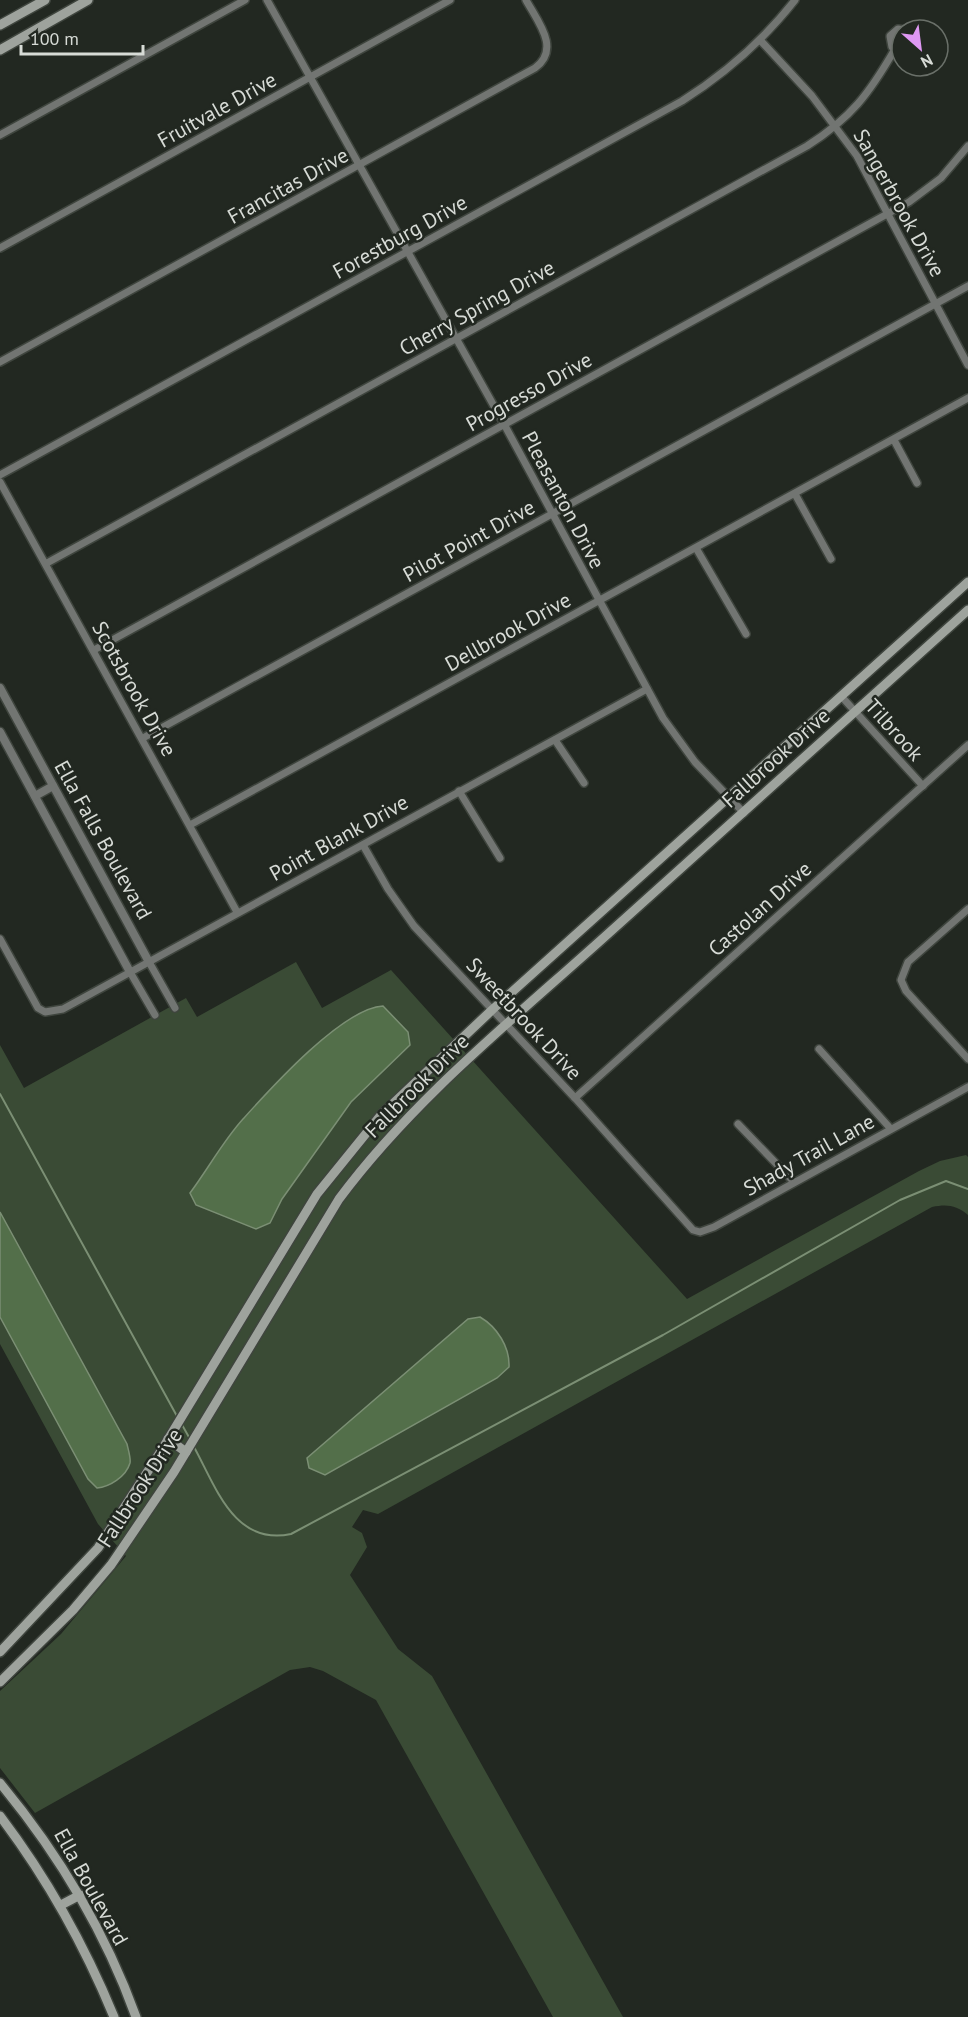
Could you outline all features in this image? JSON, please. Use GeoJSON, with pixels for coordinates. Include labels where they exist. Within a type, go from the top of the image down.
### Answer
{"type":"FeatureCollection","features":[{"type":"Feature","properties":{"kind":"main road"},"geometry":{"type":"LineString","coordinates":[[0,25],[45,0]]}},
{"type":"Feature","properties":{"kind":"main road"},"geometry":{"type":"LineString","coordinates":[[0,50],[88,0]]}},
{"type":"Feature","properties":{"kind":"main road","name":"Fallbrook Drive"},"geometry":{"type":"LineString","coordinates":[[0,1652],[98,1548],[161,1451],[317,1194],[381,1115],[493,1009],[968,582]]}},
{"type":"Feature","properties":{"kind":"main road"},"geometry":{"type":"LineString","coordinates":[[954,595],[968,610]]}},
{"type":"Feature","properties":{"kind":"main road","name":"Fallbrook Drive"},"geometry":{"type":"LineString","coordinates":[[0,1682],[46,1638],[99,1578],[174,1472],[339,1199],[367,1162],[425,1100],[507,1024],[968,610]]}},
{"type":"Feature","properties":{"kind":"main road"},"geometry":{"type":"LineString","coordinates":[[596,917],[610,932]]}},
{"type":"Feature","properties":{"kind":"main road"},"geometry":{"type":"LineString","coordinates":[[351,1150],[367,1162]]}},
{"type":"Feature","properties":{"kind":"main road"},"geometry":{"type":"LineString","coordinates":[[168,1439],[186,1452]]}},
{"type":"Feature","properties":{"kind":"main road"},"geometry":{"type":"LineString","coordinates":[[83,1566],[99,1578]]}},
{"type":"Feature","properties":{"kind":"main road","name":"Ella Boulevard"},"geometry":{"type":"LineString","coordinates":[[0,1783],[38,1829],[80,1895],[116,1969],[136,2017]]}},
{"type":"Feature","properties":{"kind":"main road","name":"Ella Boulevard"},"geometry":{"type":"LineString","coordinates":[[0,1816],[61,1905],[93,1968],[114,2017]]}},
{"type":"Feature","properties":{"kind":"main road"},"geometry":{"type":"LineString","coordinates":[[61,1905],[80,1895]]}},
{"type":"Feature","properties":{"kind":"street"},"geometry":{"type":"LineString","coordinates":[[0,135],[244,0]]}},
{"type":"Feature","properties":{"kind":"street","name":"Pleasanton Drive"},"geometry":{"type":"LineString","coordinates":[[267,0],[504,424],[598,601],[675,738],[744,813]]}},
{"type":"Feature","properties":{"kind":"street","name":"Fruitvale Drive"},"geometry":{"type":"LineString","coordinates":[[0,248],[450,0]]}},
{"type":"Feature","properties":{"kind":"street","name":"Francitas Drive"},"geometry":{"type":"LineString","coordinates":[[0,362],[542,64],[546,58],[548,44],[526,0]]}},
{"type":"Feature","properties":{"kind":"street","name":"Forestburg Drive"},"geometry":{"type":"LineString","coordinates":[[0,475],[682,101],[719,76],[761,41],[795,0]]}},
{"type":"Feature","properties":{"kind":"street","name":"Sangerbrook Drive"},"geometry":{"type":"LineString","coordinates":[[761,41],[836,126],[868,174],[968,365]]}},
{"type":"Feature","properties":{"kind":"street","name":"Cherry Spring Drive"},"geometry":{"type":"LineString","coordinates":[[47,563],[807,146],[836,126],[862,102],[890,62]]}},
{"type":"Feature","properties":{"kind":"street","name":"Progresso Drive"},"geometry":{"type":"LineString","coordinates":[[94,651],[888,214],[933,185],[968,146]]}},
{"type":"Feature","properties":{"kind":"street","name":"Pilot Point Drive"},"geometry":{"type":"LineString","coordinates":[[143,738],[968,286]]}},
{"type":"Feature","properties":{"kind":"street","name":"Dellbrook Drive"},"geometry":{"type":"LineString","coordinates":[[190,825],[968,398]]}},
{"type":"Feature","properties":{"kind":"street"},"geometry":{"type":"LineString","coordinates":[[894,440],[917,483]]}},
{"type":"Feature","properties":{"kind":"street","name":"Scotsbrook Drive"},"geometry":{"type":"LineString","coordinates":[[0,482],[47,563],[237,912]]}},
{"type":"Feature","properties":{"kind":"street"},"geometry":{"type":"LineString","coordinates":[[795,494],[831,559]]}},
{"type":"Feature","properties":{"kind":"street"},"geometry":{"type":"LineString","coordinates":[[696,548],[746,634]]}},
{"type":"Feature","properties":{"kind":"street","name":"Ella Falls Boulevard"},"geometry":{"type":"LineString","coordinates":[[0,688],[175,1008]]}},
{"type":"Feature","properties":{"kind":"street","name":"Point Blank Drive"},"geometry":{"type":"LineString","coordinates":[[0,939],[33,1001],[45,1012],[63,1009],[647,689]]}},
{"type":"Feature","properties":{"kind":"street","name":"Tilbrook"},"geometry":{"type":"LineString","coordinates":[[841,696],[923,786]]}},
{"type":"Feature","properties":{"kind":"street","name":"Ella Falls Boulevard"},"geometry":{"type":"LineString","coordinates":[[0,732],[155,1015]]}},
{"type":"Feature","properties":{"kind":"street"},"geometry":{"type":"LineString","coordinates":[[555,740],[584,783]]}},
{"type":"Feature","properties":{"kind":"street","name":"Castolan Drive"},"geometry":{"type":"LineString","coordinates":[[575,1098],[968,745]]}},
{"type":"Feature","properties":{"kind":"street"},"geometry":{"type":"LineString","coordinates":[[35,796],[53,786]]}},
{"type":"Feature","properties":{"kind":"street"},"geometry":{"type":"LineString","coordinates":[[459,791],[500,858]]}},
{"type":"Feature","properties":{"kind":"street","name":"Sweetbrook Drive"},"geometry":{"type":"LineString","coordinates":[[363,845],[388,889],[414,926],[575,1098],[671,1208]]}},
{"type":"Feature","properties":{"kind":"street"},"geometry":{"type":"LineString","coordinates":[[968,910],[908,962],[901,980],[906,991],[968,1059]]}},
{"type":"Feature","properties":{"kind":"street"},"geometry":{"type":"LineString","coordinates":[[819,1049],[890,1128]]}},
{"type":"Feature","properties":{"kind":"street","name":"Shady Trail Lane"},"geometry":{"type":"LineString","coordinates":[[671,1208],[693,1230],[700,1232],[968,1087]]}},
{"type":"Feature","properties":{"kind":"street"},"geometry":{"type":"LineString","coordinates":[[738,1124],[794,1182]]}},
{"type":"Feature","properties":{"kind":"shaded area"},"geometry":{"type":"Polygon","coordinates":[[[296,962],[322,1008],[391,970],[687,1299],[919,1171],[940,1161],[966,1155],[968,1157],[968,1215],[951,1206],[932,1207],[378,1514],[363,1510],[352,1527],[362,1533],[367,1547],[350,1575],[398,1649],[432,1676],[623,2017],[553,2017],[376,1700],[323,1671],[310,1667],[290,1670],[35,1813],[0,1768],[0,1691],[61,1634],[126,1556],[98,1524],[0,1344],[0,1045],[24,1088],[186,998],[197,1017],[296,962]]]}},
{"type":"Feature","properties":{"kind":"shaded area"},"geometry":{"type":"Polygon","coordinates":[[[383,1006],[408,1032],[410,1045],[351,1102],[282,1199],[270,1223],[256,1229],[196,1205],[190,1193],[236,1128],[271,1089],[329,1034],[367,1010],[383,1006]]]}},
{"type":"Feature","properties":{"kind":"shaded area"},"geometry":{"type":"Polygon","coordinates":[[[0,1212],[127,1444],[130,1456],[128,1468],[121,1477],[107,1486],[97,1488],[88,1479],[0,1317],[0,1212]]]}},
{"type":"Feature","properties":{"kind":"shaded area"},"geometry":{"type":"Polygon","coordinates":[[[480,1317],[497,1332],[507,1352],[509,1367],[497,1378],[325,1475],[309,1468],[307,1458],[468,1319],[480,1317]]]}},
{"type":"Feature","properties":{"kind":"waterway"},"geometry":{"type":"LineString","coordinates":[[0,1094],[178,1418]]}},
{"type":"Feature","properties":{"kind":"waterway"},"geometry":{"type":"LineString","coordinates":[[194,1447],[219,1495],[241,1522],[255,1531],[271,1535],[291,1534],[663,1335],[900,1200],[946,1181],[968,1189]]}},
{"type":"Feature","properties":{"kind":"waterway"},"geometry":{"type":"LineString","coordinates":[[181,1423],[190,1439]]}}]}
